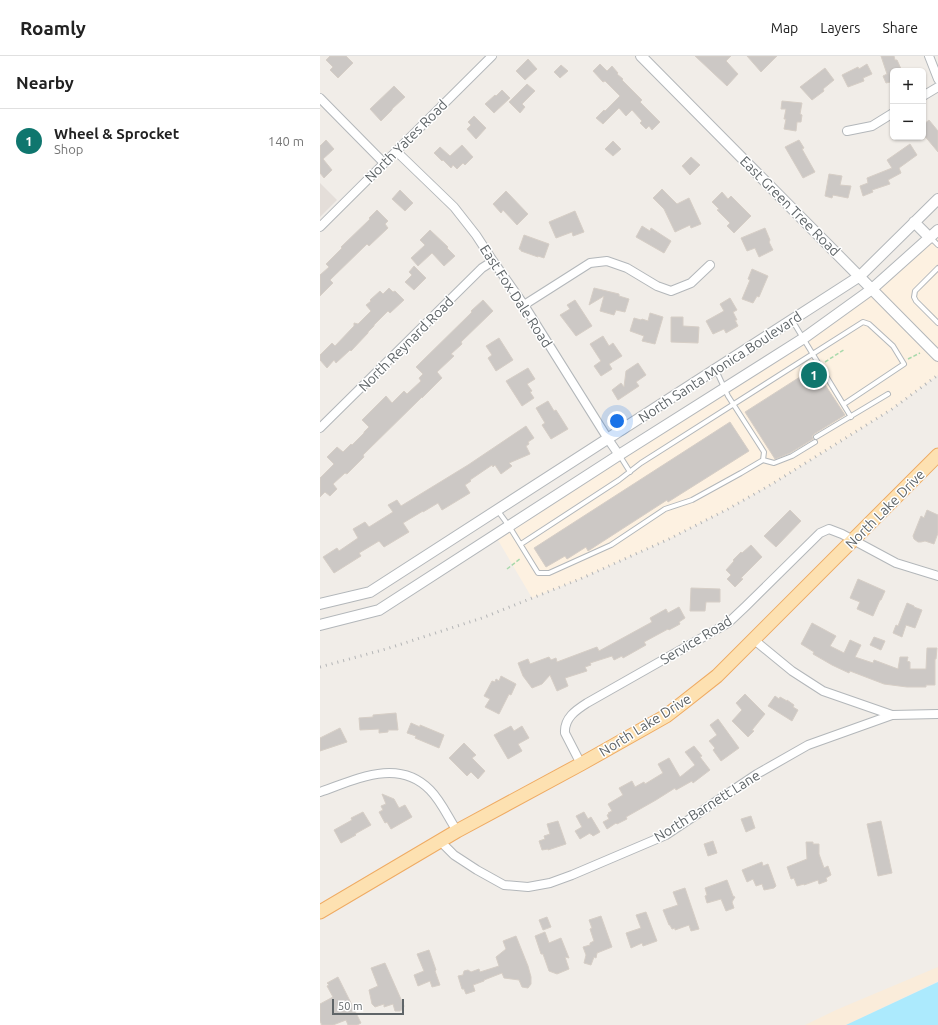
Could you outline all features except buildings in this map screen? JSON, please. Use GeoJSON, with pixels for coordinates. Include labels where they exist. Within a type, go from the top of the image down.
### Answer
{"type":"FeatureCollection","features":[{"type":"Feature","properties":{"kind":"main road","name":"North Lake Drive"},"geometry":{"type":"LineString","coordinates":[[320,912],[457,831],[581,764],[677,708],[716,676],[938,455]]}},
{"type":"Feature","properties":{"kind":"street","name":"North Yates Road"},"geometry":{"type":"LineString","coordinates":[[320,226],[492,56]]}},
{"type":"Feature","properties":{"kind":"street","name":"East Green Tree Road"},"geometry":{"type":"LineString","coordinates":[[641,56],[872,289],[936,350]]}},
{"type":"Feature","properties":{"kind":"street"},"geometry":{"type":"LineString","coordinates":[[929,56],[938,79]]}},
{"type":"Feature","properties":{"kind":"street"},"geometry":{"type":"LineString","coordinates":[[926,94],[938,87]]}},
{"type":"Feature","properties":{"kind":"street"},"geometry":{"type":"LineString","coordinates":[[320,98],[384,163]]}},
{"type":"Feature","properties":{"kind":"street"},"geometry":{"type":"LineString","coordinates":[[847,131],[872,126],[890,115]]}},
{"type":"Feature","properties":{"kind":"street","name":"East Fox Dale Road"},"geometry":{"type":"LineString","coordinates":[[396,151],[454,208],[476,235],[524,305],[619,455]]}},
{"type":"Feature","properties":{"kind":"street","name":"North Santa Monica Boulevard"},"geometry":{"type":"LineString","coordinates":[[320,604],[370,592],[860,276],[938,199]]}},
{"type":"Feature","properties":{"kind":"street"},"geometry":{"type":"LineString","coordinates":[[914,222],[930,238]]}},
{"type":"Feature","properties":{"kind":"street","name":"North Santa Monica Boulevard"},"geometry":{"type":"LineString","coordinates":[[320,625],[379,610],[804,338],[872,289],[938,230]]}},
{"type":"Feature","properties":{"kind":"street","name":"North Reynard Road"},"geometry":{"type":"LineString","coordinates":[[320,428],[482,268],[493,261]]}},
{"type":"Feature","properties":{"kind":"street"},"geometry":{"type":"LineString","coordinates":[[524,305],[590,263],[607,261],[627,268],[657,286],[671,291],[691,283],[710,265]]}},
{"type":"Feature","properties":{"kind":"street","name":"Service Road"},"geometry":{"type":"LineString","coordinates":[[581,764],[565,732],[566,721],[572,714],[579,708],[728,623],[820,533],[830,529],[854,540],[896,563],[938,576]]}},
{"type":"Feature","properties":{"kind":"street"},"geometry":{"type":"LineString","coordinates":[[753,639],[792,671],[823,691],[892,715]]}},
{"type":"Feature","properties":{"kind":"street","name":"North Barnett Lane"},"geometry":{"type":"LineString","coordinates":[[440,841],[454,855],[504,885],[528,887],[550,883],[666,835],[757,774],[808,745],[892,715],[938,714]]}},
{"type":"Feature","properties":{"kind":"street"},"geometry":{"type":"LineString","coordinates":[[320,792],[379,773],[403,773],[417,779],[429,788],[457,831]]}},
{"type":"Feature","properties":{"kind":"lane"},"geometry":{"type":"LineString","coordinates":[[930,238],[938,245]]}},
{"type":"Feature","properties":{"kind":"lane"},"geometry":{"type":"LineString","coordinates":[[938,268],[915,291],[914,297],[916,301],[938,323]]}},
{"type":"Feature","properties":{"kind":"lane"},"geometry":{"type":"LineString","coordinates":[[792,320],[851,417]]}},
{"type":"Feature","properties":{"kind":"lane"},"geometry":{"type":"LineString","coordinates":[[521,544],[630,472],[641,463],[863,322],[869,324],[893,346],[904,364],[844,404]]}},
{"type":"Feature","properties":{"kind":"lane"},"geometry":{"type":"LineString","coordinates":[[716,370],[734,404],[764,452],[763,460]]}},
{"type":"Feature","properties":{"kind":"lane"},"geometry":{"type":"LineString","coordinates":[[498,510],[538,573],[549,573],[612,545],[665,509],[692,500],[763,460],[774,463],[792,456],[888,394]]}},
{"type":"Feature","properties":{"kind":"lane"},"geometry":{"type":"LineString","coordinates":[[619,455],[630,472]]}},
{"type":"Feature","properties":{"kind":"path"},"geometry":{"type":"LineString","coordinates":[[820,366],[845,349]]}},
{"type":"Feature","properties":{"kind":"path"},"geometry":{"type":"LineString","coordinates":[[903,362],[920,353]]}},
{"type":"Feature","properties":{"kind":"path"},"geometry":{"type":"LineString","coordinates":[[507,569],[517,560]]}},
{"type":"Feature","properties":{"kind":"shaded area"},"geometry":{"type":"Polygon","coordinates":[[[320,183],[337,200],[320,217],[320,183]]]}},
{"type":"Feature","properties":{"kind":"shaded area"},"geometry":{"type":"Polygon","coordinates":[[[938,236],[938,375],[892,409],[839,443],[728,509],[669,539],[580,579],[532,598],[495,535],[804,338],[938,236]]]}},
{"type":"Feature","properties":{"kind":"sand"},"geometry":{"type":"Polygon","coordinates":[[[938,967],[938,981],[846,1025],[805,1025],[836,1010],[938,967]]]}},
{"type":"Feature","properties":{"kind":"water"},"geometry":{"type":"Polygon","coordinates":[[[938,982],[938,1025],[846,1025],[938,982]]]}},
{"type":"Feature","properties":{"kind":"railway"},"geometry":{"type":"LineString","coordinates":[[320,667],[386,649],[482,618],[580,579],[669,539],[728,509],[772,484],[892,409],[938,375]]}},
{"type":"Feature","properties":{"kind":"place","name":"Wheel & Sprocket"},"geometry":{"type":"Point","coordinates":[814,375]}}]}
